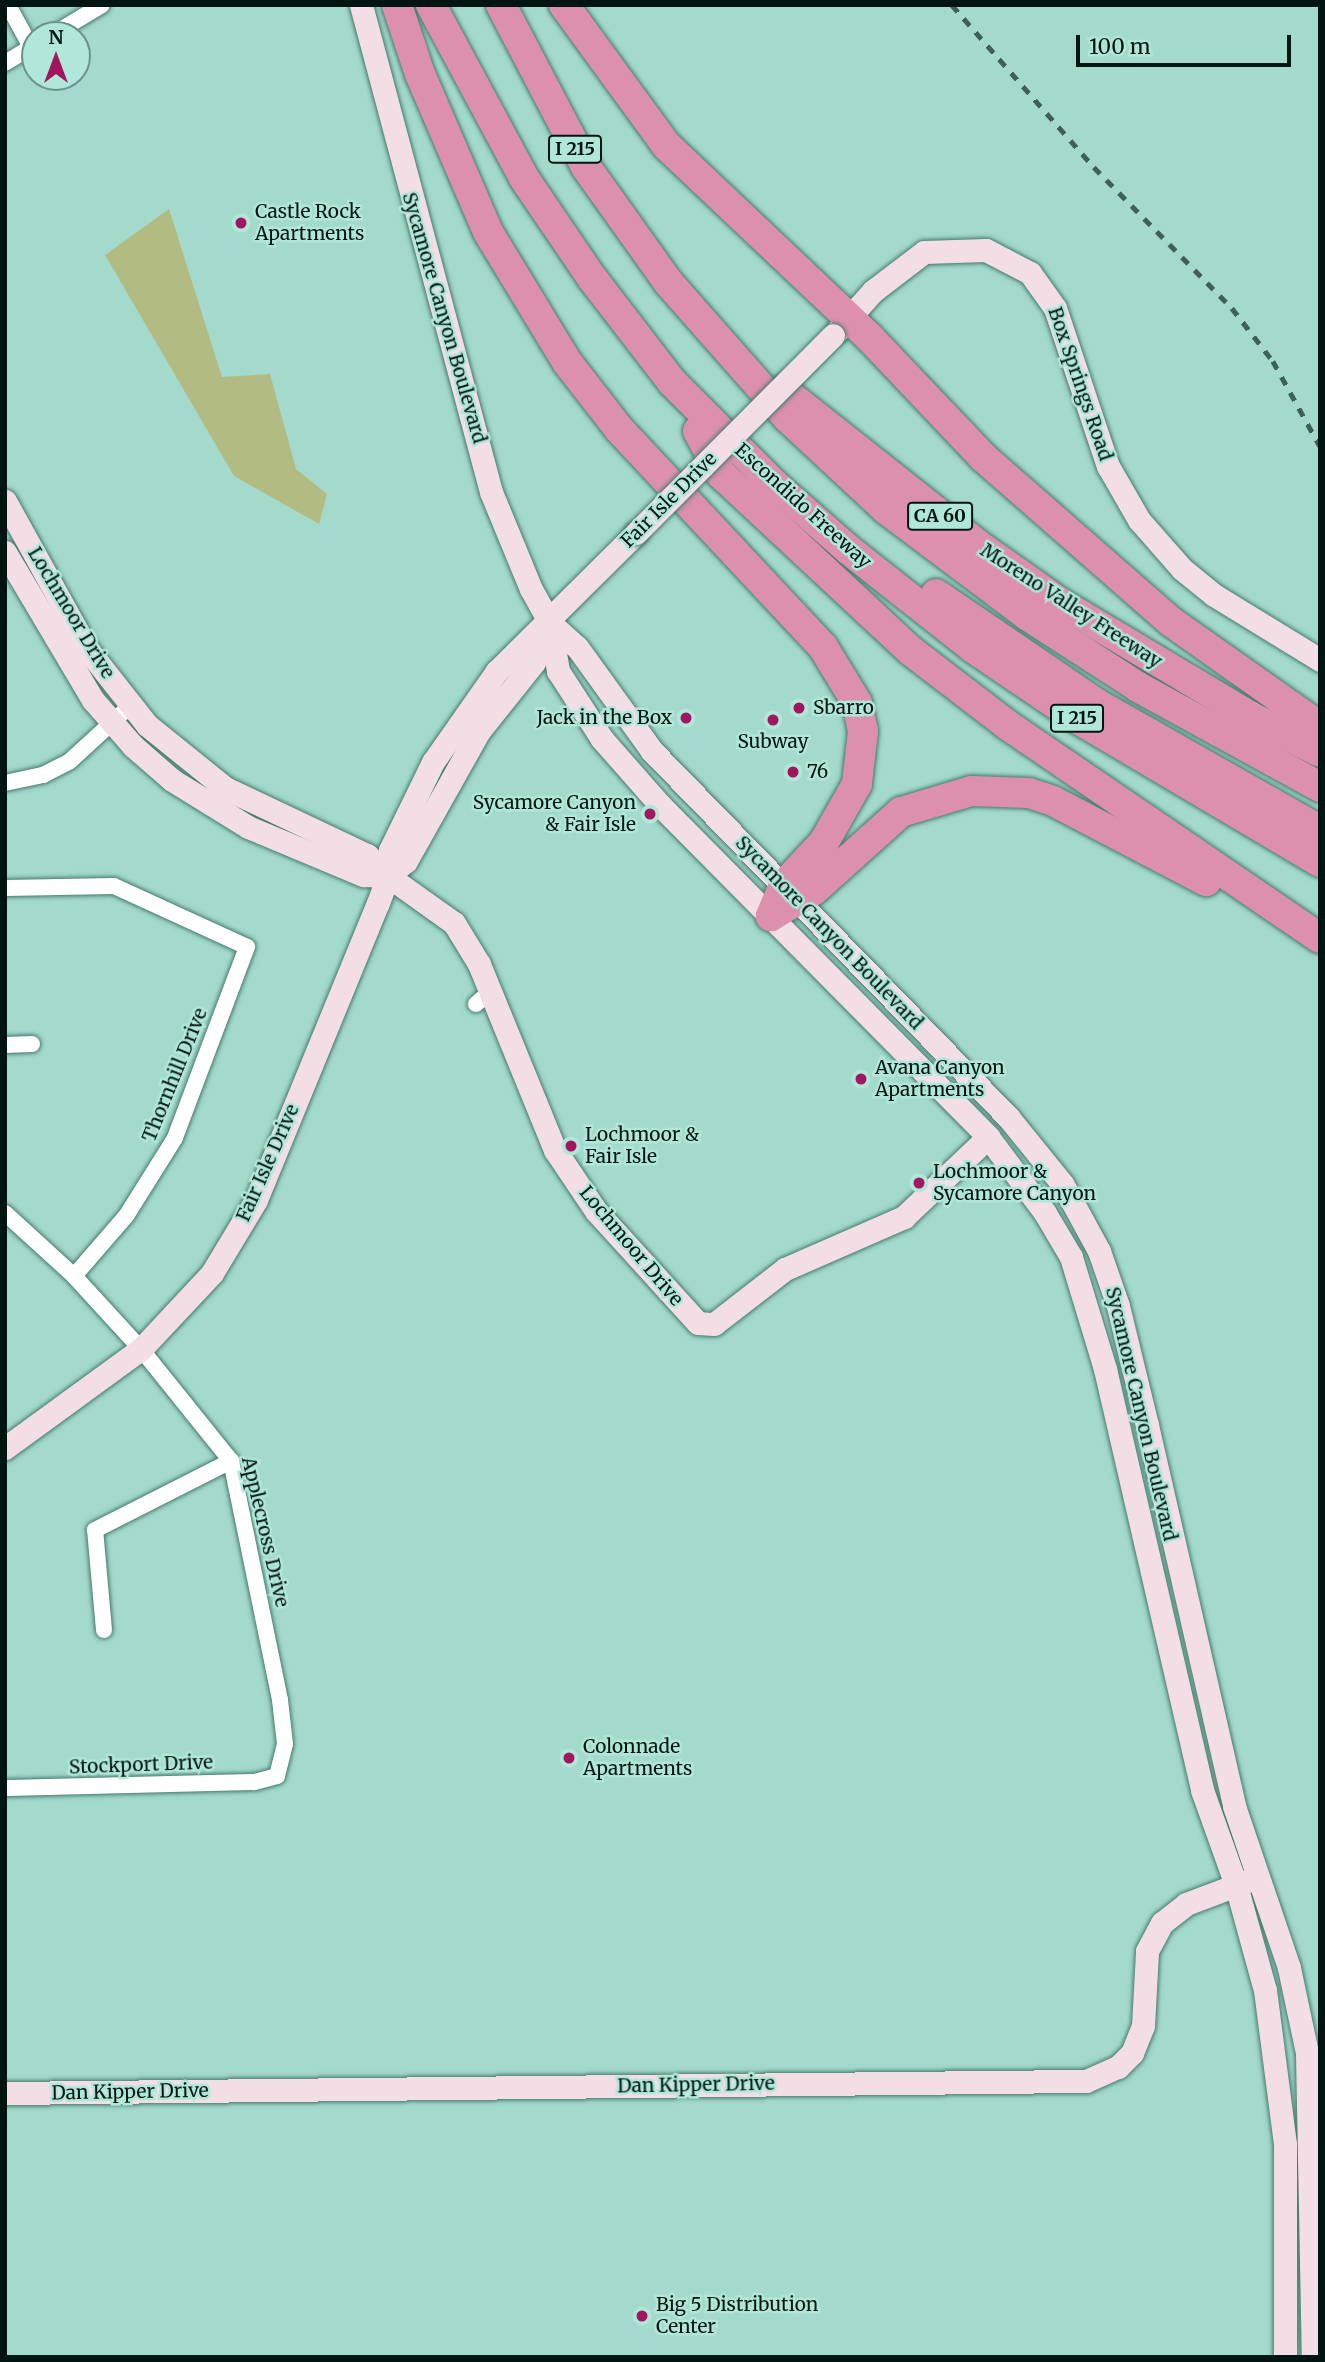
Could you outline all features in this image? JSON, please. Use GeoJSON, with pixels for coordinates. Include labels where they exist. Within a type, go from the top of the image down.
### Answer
{"type":"FeatureCollection","features":[{"type":"Feature","properties":{"kind":"highway"},"geometry":{"type":"LineString","coordinates":[[397,5],[421,74],[488,232],[567,362],[619,429],[823,647],[857,703],[863,731],[857,784],[824,842],[791,892],[771,916]]}},
{"type":"Feature","properties":{"kind":"highway","name":"Escondido Freeway"},"geometry":{"type":"LineString","coordinates":[[431,5],[524,178],[592,278],[672,382],[775,485],[849,550],[973,648],[1078,719],[1320,862]]}},
{"type":"Feature","properties":{"kind":"highway","name":"I 215"},"geometry":{"type":"LineString","coordinates":[[502,5],[586,167],[668,282],[788,418],[887,510],[1028,616],[1138,687],[1320,787]]}},
{"type":"Feature","properties":{"kind":"highway"},"geometry":{"type":"LineString","coordinates":[[564,5],[666,145],[841,327],[1073,539],[1170,621],[1320,727]]}},
{"type":"Feature","properties":{"kind":"highway"},"geometry":{"type":"LineString","coordinates":[[668,282],[746,385],[856,495],[913,545],[1067,659],[1320,804]]}},
{"type":"Feature","properties":{"kind":"highway","name":"Moreno Valley Freeway"},"geometry":{"type":"LineString","coordinates":[[737,360],[802,402],[874,465],[1059,602],[1251,717],[1320,752]]}},
{"type":"Feature","properties":{"kind":"highway"},"geometry":{"type":"LineString","coordinates":[[672,382],[721,474],[911,651],[1006,724],[1320,940]]}},
{"type":"Feature","properties":{"kind":"highway"},"geometry":{"type":"LineString","coordinates":[[849,550],[915,579],[1097,704],[1320,830]]}},
{"type":"Feature","properties":{"kind":"highway"},"geometry":{"type":"LineString","coordinates":[[791,892],[901,812],[948,795],[998,790],[1028,793],[1075,810],[1320,940]]}},
{"type":"Feature","properties":{"kind":"street"},"geometry":{"type":"LineString","coordinates":[[8,5],[21,26]]}},
{"type":"Feature","properties":{"kind":"street"},"geometry":{"type":"LineString","coordinates":[[75,21],[102,5]]}},
{"type":"Feature","properties":{"kind":"street","name":"Sycamore Canyon Boulevard"},"geometry":{"type":"LineString","coordinates":[[361,5],[491,492],[531,589],[550,623],[577,647],[652,751],[1008,1117],[1063,1185],[1099,1251],[1118,1306],[1147,1425],[1234,1806],[1260,1876],[1289,1968],[1307,2053],[1316,2278],[1313,2357]]}},
{"type":"Feature","properties":{"kind":"street"},"geometry":{"type":"LineString","coordinates":[[5,63],[21,53]]}},
{"type":"Feature","properties":{"kind":"street","name":"Box Springs Road"},"geometry":{"type":"LineString","coordinates":[[841,327],[883,282],[924,252],[986,250],[1030,272],[1055,308],[1108,466],[1139,520],[1182,569],[1214,595],[1318,659]]}},
{"type":"Feature","properties":{"kind":"street","name":"Fair Isle Drive"},"geometry":{"type":"LineString","coordinates":[[5,1448],[141,1349],[212,1273],[256,1200],[388,876],[390,850],[433,762],[497,671],[524,640],[550,623],[841,327]]}},
{"type":"Feature","properties":{"kind":"street","name":"Lochmoor Drive"},"geometry":{"type":"LineString","coordinates":[[5,501],[87,649],[130,707],[177,752],[225,788],[367,855],[388,876],[454,923],[483,998],[555,1150],[596,1211],[698,1323],[714,1324],[785,1269],[904,1217],[988,1137]]}},
{"type":"Feature","properties":{"kind":"street","name":"Lochmoor Drive"},"geometry":{"type":"LineString","coordinates":[[5,552],[76,677],[113,723],[172,780],[248,827],[363,875],[388,876]]}},
{"type":"Feature","properties":{"kind":"street","name":"Sycamore Canyon Boulevard"},"geometry":{"type":"LineString","coordinates":[[550,623],[558,671],[602,739],[988,1137],[1045,1213],[1071,1257],[1093,1321],[1202,1790],[1236,1885],[1265,1990],[1277,2056],[1285,2144],[1285,2357]]}},
{"type":"Feature","properties":{"kind":"street"},"geometry":{"type":"LineString","coordinates":[[5,783],[57,768],[130,707]]}},
{"type":"Feature","properties":{"kind":"street","name":"Thornhill Drive"},"geometry":{"type":"LineString","coordinates":[[5,888],[114,886],[247,947],[175,1138],[126,1216],[74,1276]]}},
{"type":"Feature","properties":{"kind":"street"},"geometry":{"type":"LineString","coordinates":[[5,1045],[32,1044]]}},
{"type":"Feature","properties":{"kind":"street","name":"Applecross Drive"},"geometry":{"type":"LineString","coordinates":[[5,1213],[74,1276],[141,1349],[231,1461],[280,1700],[285,1744],[277,1776]]}},
{"type":"Feature","properties":{"kind":"street"},"geometry":{"type":"LineString","coordinates":[[104,1630],[95,1530],[231,1461]]}},
{"type":"Feature","properties":{"kind":"street","name":"Stockport Drive"},"geometry":{"type":"LineString","coordinates":[[5,1788],[238,1783],[277,1776]]}},
{"type":"Feature","properties":{"kind":"street","name":"Dan Kipper Drive"},"geometry":{"type":"LineString","coordinates":[[5,2093],[1086,2081],[1118,2067],[1136,2046],[1143,2026],[1147,1951],[1162,1923],[1186,1905],[1260,1876]]}},
{"type":"Feature","properties":{"kind":"street"},"geometry":{"type":"LineString","coordinates":[[1286,2278],[1316,2278]]}},
{"type":"Feature","properties":{"kind":"green space"},"geometry":{"type":"Polygon","coordinates":[[[169,209],[222,377],[270,374],[296,469],[327,494],[319,524],[234,476],[105,255],[169,209]]]}},
{"type":"Feature","properties":{"kind":"railway"},"geometry":{"type":"LineString","coordinates":[[952,5],[1094,167],[1232,308],[1273,361],[1320,446]]}},
{"type":"Feature","properties":{"kind":"place","name":"Castle Rock Apartments"},"geometry":{"type":"Point","coordinates":[241,223]}},
{"type":"Feature","properties":{"kind":"place","name":"Sbarro"},"geometry":{"type":"Point","coordinates":[799,708]}},
{"type":"Feature","properties":{"kind":"place","name":"Jack in the Box"},"geometry":{"type":"Point","coordinates":[686,718]}},
{"type":"Feature","properties":{"kind":"place","name":"Subway"},"geometry":{"type":"Point","coordinates":[773,720]}},
{"type":"Feature","properties":{"kind":"place","name":"76"},"geometry":{"type":"Point","coordinates":[793,772]}},
{"type":"Feature","properties":{"kind":"place","name":"Sycamore Canyon & Fair Isle"},"geometry":{"type":"Point","coordinates":[650,814]}},
{"type":"Feature","properties":{"kind":"place","name":"Avana Canyon Apartments"},"geometry":{"type":"Point","coordinates":[861,1079]}},
{"type":"Feature","properties":{"kind":"place","name":"Lochmoor & Fair Isle"},"geometry":{"type":"Point","coordinates":[571,1146]}},
{"type":"Feature","properties":{"kind":"place","name":"Lochmoor & Sycamore Canyon"},"geometry":{"type":"Point","coordinates":[919,1183]}},
{"type":"Feature","properties":{"kind":"place","name":"Colonnade Apartments"},"geometry":{"type":"Point","coordinates":[569,1758]}},
{"type":"Feature","properties":{"kind":"place","name":"Big 5 Distribution Center"},"geometry":{"type":"Point","coordinates":[642,2316]}}]}
